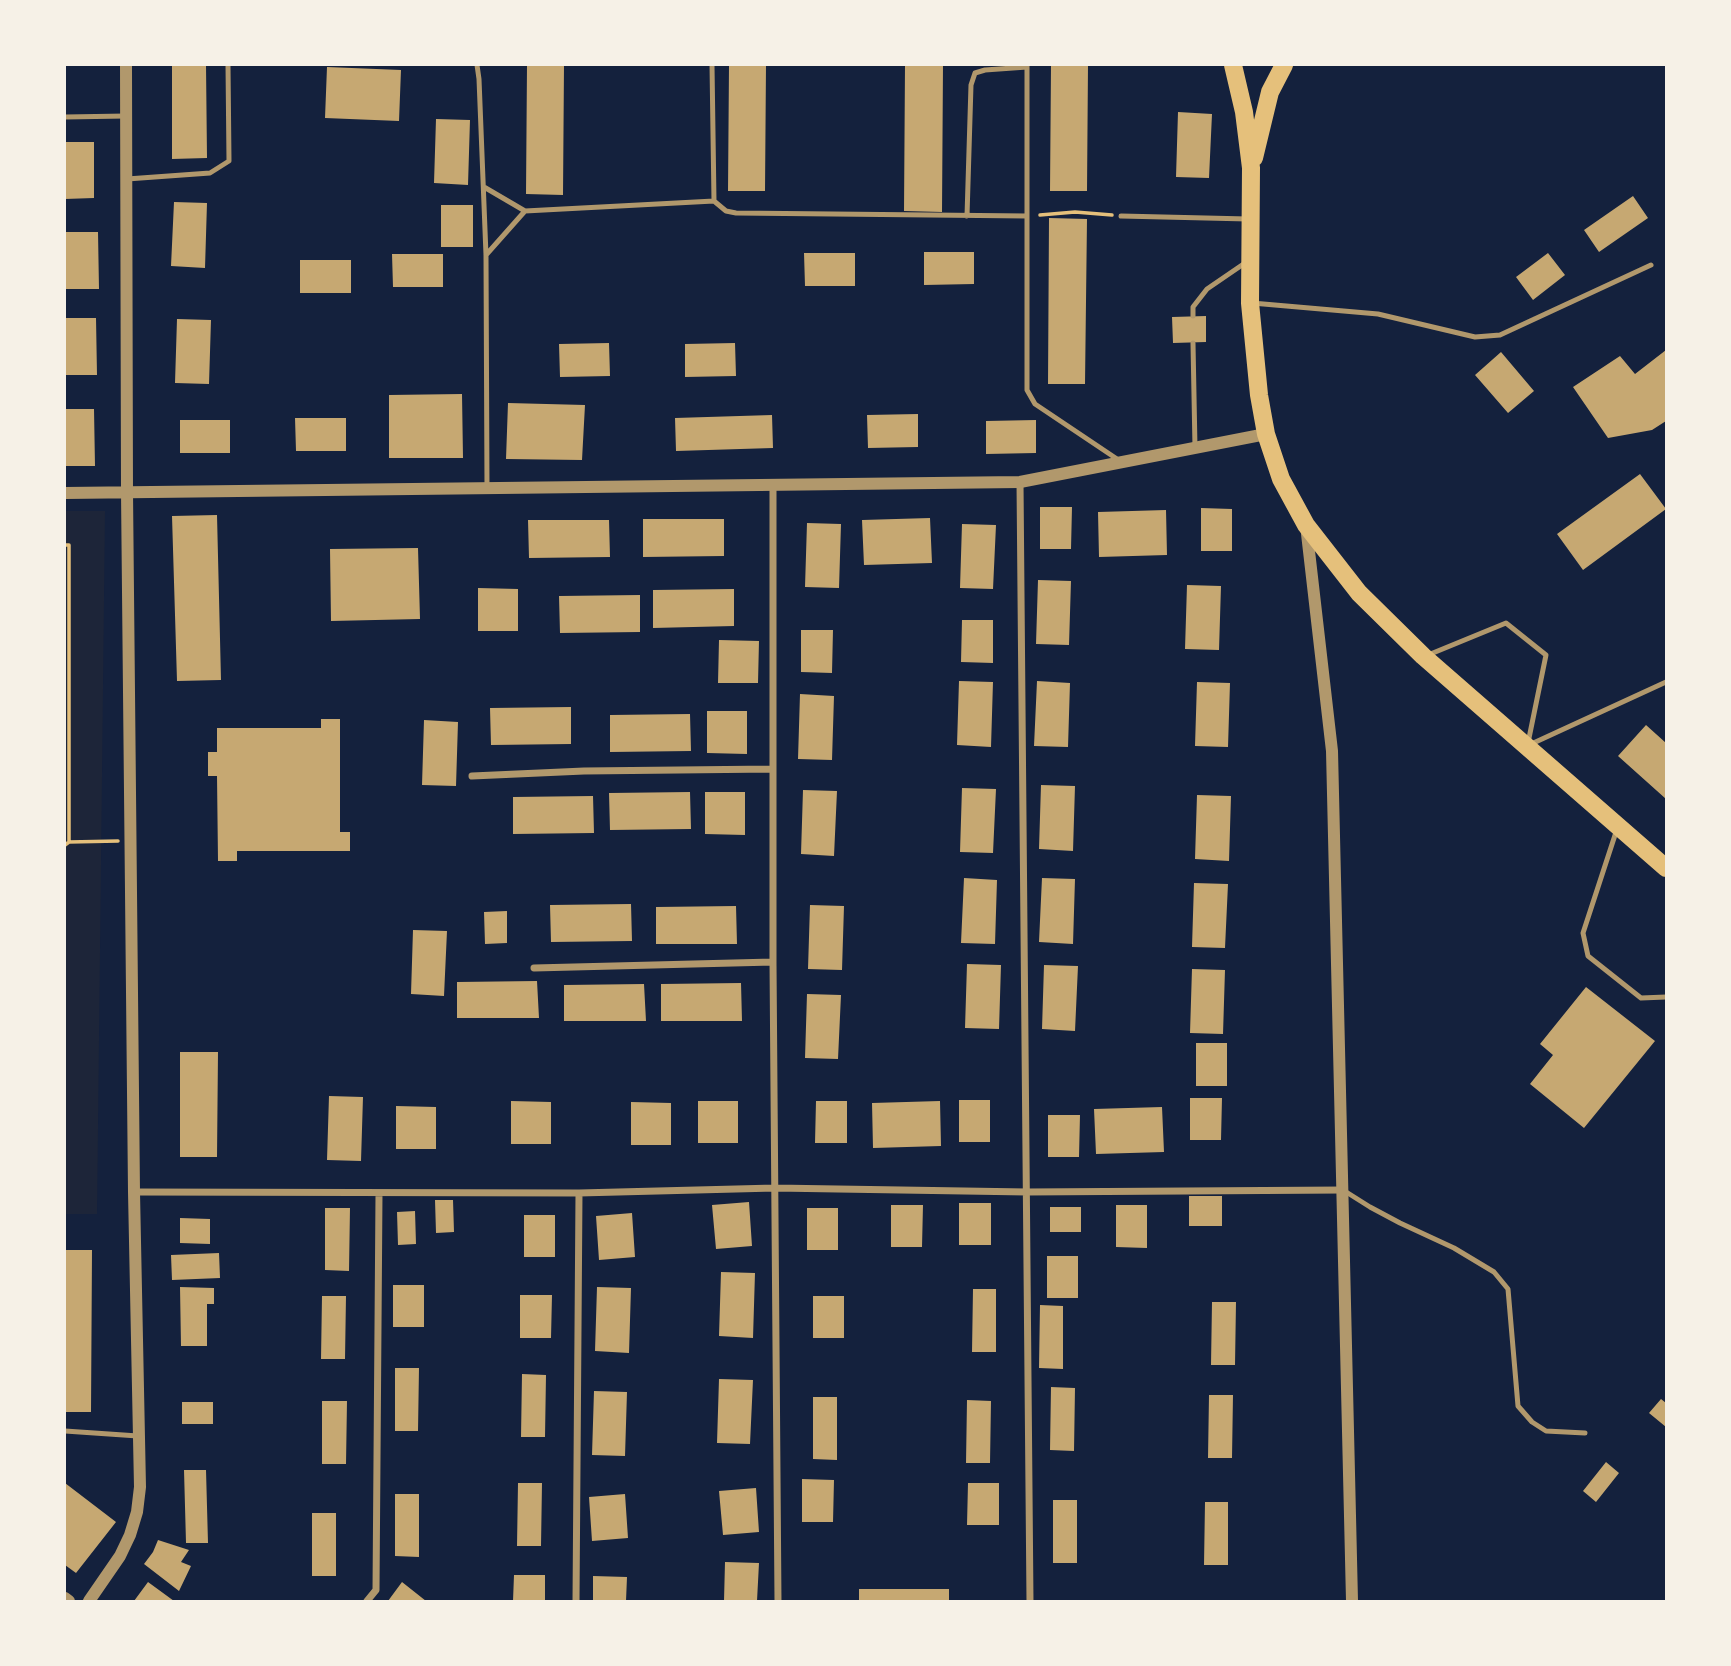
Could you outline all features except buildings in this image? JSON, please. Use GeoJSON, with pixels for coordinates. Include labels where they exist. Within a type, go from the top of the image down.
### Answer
{"type":"FeatureCollection","features":[{"type":"Feature","properties":{"kind":"main road"},"geometry":{"type":"LineString","coordinates":[[1233,65],[1244,112],[1251,169],[1250,303],[1259,396],[1266,434],[1281,479],[1306,525],[1359,593],[1423,656],[1666,868]]}},
{"type":"Feature","properties":{"kind":"main road"},"geometry":{"type":"LineString","coordinates":[[1251,169],[1270,92],[1284,65]]}},
{"type":"Feature","properties":{"kind":"street"},"geometry":{"type":"LineString","coordinates":[[89,1601],[120,1556],[130,1535],[137,1512],[140,1487],[134,1192],[127,492],[126,65]]}},
{"type":"Feature","properties":{"kind":"street"},"geometry":{"type":"LineString","coordinates":[[65,493],[1020,482],[1266,434]]}},
{"type":"Feature","properties":{"kind":"street"},"geometry":{"type":"LineString","coordinates":[[1020,482],[1031,1601]]}},
{"type":"Feature","properties":{"kind":"street"},"geometry":{"type":"LineString","coordinates":[[773,486],[773,962],[778,1601]]}},
{"type":"Feature","properties":{"kind":"street"},"geometry":{"type":"LineString","coordinates":[[1306,525],[1332,751],[1352,1601]]}},
{"type":"Feature","properties":{"kind":"street"},"geometry":{"type":"LineString","coordinates":[[472,776],[584,771],[773,769]]}},
{"type":"Feature","properties":{"kind":"street"},"geometry":{"type":"LineString","coordinates":[[534,968],[773,962]]}},
{"type":"Feature","properties":{"kind":"street"},"geometry":{"type":"LineString","coordinates":[[134,1192],[579,1194],[775,1188],[1027,1192],[1343,1190]]}},
{"type":"Feature","properties":{"kind":"street"},"geometry":{"type":"LineString","coordinates":[[367,1601],[376,1590],[379,1194]]}},
{"type":"Feature","properties":{"kind":"street"},"geometry":{"type":"LineString","coordinates":[[576,1601],[579,1194]]}},
{"type":"Feature","properties":{"kind":"lane"},"geometry":{"type":"LineString","coordinates":[[127,180],[210,173],[229,160],[228,65]]}},
{"type":"Feature","properties":{"kind":"lane"},"geometry":{"type":"LineString","coordinates":[[477,65],[480,79],[486,255],[487,489]]}},
{"type":"Feature","properties":{"kind":"lane"},"geometry":{"type":"LineString","coordinates":[[712,65],[714,201]]}},
{"type":"Feature","properties":{"kind":"lane"},"geometry":{"type":"LineString","coordinates":[[967,216],[971,85],[975,73],[985,69],[1027,66],[1027,390],[1035,404],[1122,463]]}},
{"type":"Feature","properties":{"kind":"lane"},"geometry":{"type":"LineString","coordinates":[[65,117],[126,116]]}},
{"type":"Feature","properties":{"kind":"lane"},"geometry":{"type":"LineString","coordinates":[[484,187],[525,211],[714,201],[726,211],[736,213],[1027,216]]}},
{"type":"Feature","properties":{"kind":"lane"},"geometry":{"type":"LineString","coordinates":[[486,255],[525,211]]}},
{"type":"Feature","properties":{"kind":"lane"},"geometry":{"type":"LineString","coordinates":[[1121,216],[1251,219]]}},
{"type":"Feature","properties":{"kind":"lane"},"geometry":{"type":"LineString","coordinates":[[1193,316],[1193,307],[1207,289],[1250,259]]}},
{"type":"Feature","properties":{"kind":"lane"},"geometry":{"type":"LineString","coordinates":[[1250,303],[1378,314],[1475,337],[1500,335],[1651,265]]}},
{"type":"Feature","properties":{"kind":"lane"},"geometry":{"type":"LineString","coordinates":[[1193,343],[1195,449]]}},
{"type":"Feature","properties":{"kind":"lane"},"geometry":{"type":"LineString","coordinates":[[1423,656],[1506,623],[1546,656],[1527,746]]}},
{"type":"Feature","properties":{"kind":"lane"},"geometry":{"type":"LineString","coordinates":[[1527,746],[1666,682]]}},
{"type":"Feature","properties":{"kind":"lane"},"geometry":{"type":"LineString","coordinates":[[1618,826],[1583,933],[1588,956],[1641,998],[1666,997]]}},
{"type":"Feature","properties":{"kind":"lane"},"geometry":{"type":"LineString","coordinates":[[1343,1190],[1390,1218],[1454,1248],[1494,1272],[1508,1289],[1518,1406],[1532,1422],[1546,1431],[1585,1433]]}},
{"type":"Feature","properties":{"kind":"lane"},"geometry":{"type":"LineString","coordinates":[[65,1431],[139,1436]]}},
{"type":"Feature","properties":{"kind":"path"},"geometry":{"type":"LineString","coordinates":[[1027,216],[1075,212],[1121,216]]}},
{"type":"Feature","properties":{"kind":"path"},"geometry":{"type":"LineString","coordinates":[[65,545],[69,545],[66,842],[131,841]]}},
{"type":"Feature","properties":{"kind":"shaded area"},"geometry":{"type":"Polygon","coordinates":[[[65,511],[105,511],[97,1214],[65,1214],[65,511]]]}}]}
